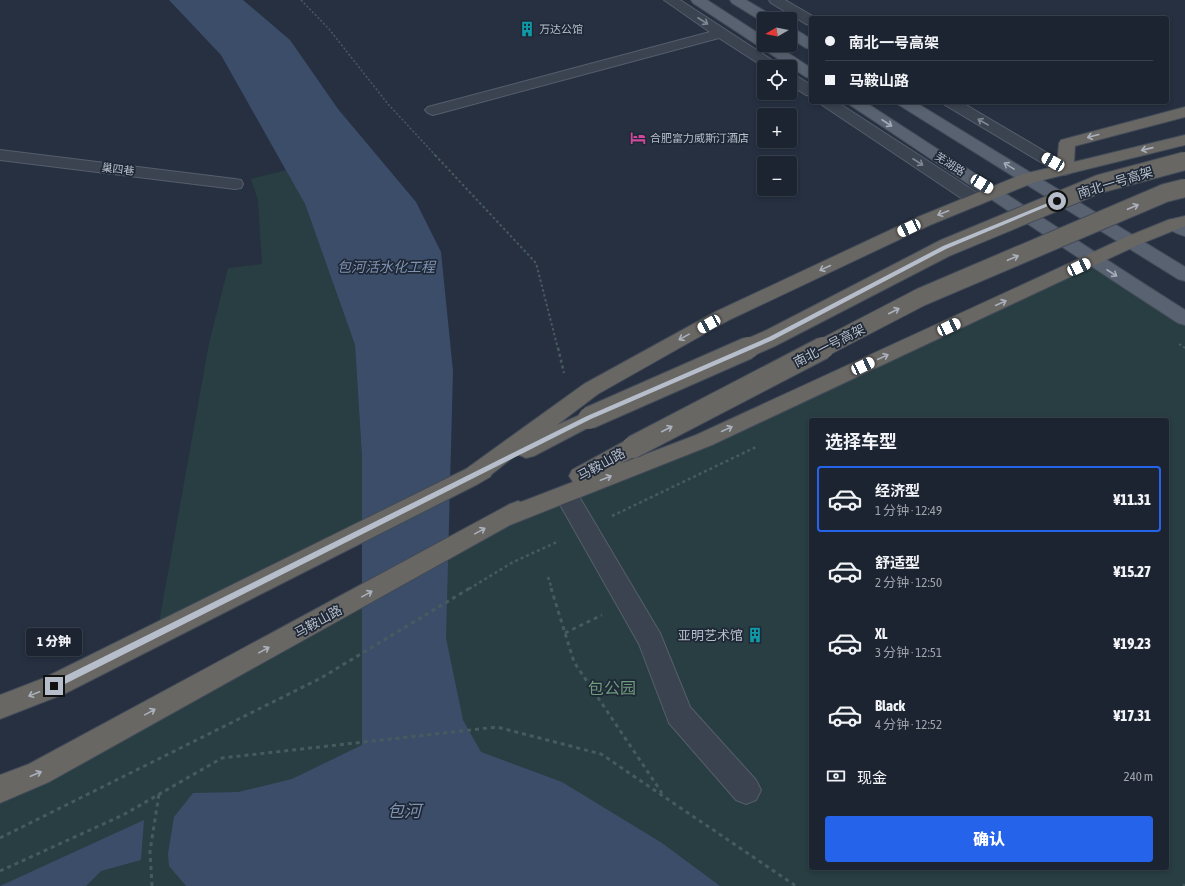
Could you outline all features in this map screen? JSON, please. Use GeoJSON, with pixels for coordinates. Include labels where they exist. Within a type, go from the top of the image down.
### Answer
{"type":"FeatureCollection","features":[{"type":"Feature","properties":{"kind":"highway"},"geometry":{"type":"LineString","coordinates":[[1066,170],[1067,143],[1185,112]]}},
{"type":"Feature","properties":{"kind":"highway"},"geometry":{"type":"LineString","coordinates":[[1066,170],[1075,154],[1185,126]]}},
{"type":"Feature","properties":{"kind":"highway"},"geometry":{"type":"LineString","coordinates":[[0,707],[54,686],[470,478],[591,389],[722,316],[924,221],[1029,178],[1185,140]]}},
{"type":"Feature","properties":{"kind":"highway","name":"南北一号高架"},"geometry":{"type":"LineString","coordinates":[[470,478],[589,418],[771,338],[945,248],[1099,184],[1185,161]]}},
{"type":"Feature","properties":{"kind":"highway","name":"南北一号高架"},"geometry":{"type":"LineString","coordinates":[[633,447],[921,297],[1165,193],[1185,188]]}},
{"type":"Feature","properties":{"kind":"highway"},"geometry":{"type":"LineString","coordinates":[[505,518],[704,440],[1132,242],[1181,225]]}},
{"type":"Feature","properties":{"kind":"highway","name":"马鞍山路"},"geometry":{"type":"LineString","coordinates":[[0,789],[39,773],[633,447]]}},
{"type":"Feature","properties":{"kind":"main road"},"geometry":{"type":"LineString","coordinates":[[698,0],[757,38]]}},
{"type":"Feature","properties":{"kind":"main road"},"geometry":{"type":"LineString","coordinates":[[737,0],[757,12]]}},
{"type":"Feature","properties":{"kind":"main road"},"geometry":{"type":"LineString","coordinates":[[797,36],[809,44]]}},
{"type":"Feature","properties":{"kind":"main road"},"geometry":{"type":"LineString","coordinates":[[778,52],[809,73]]}},
{"type":"Feature","properties":{"kind":"main road","name":"芜湖路"},"geometry":{"type":"LineString","coordinates":[[858,104],[994,192],[1093,260],[1185,320]]}},
{"type":"Feature","properties":{"kind":"main road"},"geometry":{"type":"LineString","coordinates":[[907,104],[1185,275]]}},
{"type":"Feature","properties":{"kind":"street"},"geometry":{"type":"LineString","coordinates":[[671,0],[762,60]]}},
{"type":"Feature","properties":{"kind":"street"},"geometry":{"type":"LineString","coordinates":[[776,0],[809,20]]}},
{"type":"Feature","properties":{"kind":"street"},"geometry":{"type":"LineString","coordinates":[[433,110],[721,33]]}},
{"type":"Feature","properties":{"kind":"street"},"geometry":{"type":"LineString","coordinates":[[797,83],[809,91]]}},
{"type":"Feature","properties":{"kind":"street"},"geometry":{"type":"LineString","coordinates":[[830,104],[976,200]]}},
{"type":"Feature","properties":{"kind":"street"},"geometry":{"type":"LineString","coordinates":[[953,104],[1066,170]]}},
{"type":"Feature","properties":{"kind":"street","name":"巢四巷"},"geometry":{"type":"LineString","coordinates":[[0,155],[235,184]]}},
{"type":"Feature","properties":{"kind":"street"},"geometry":{"type":"LineString","coordinates":[[566,494],[651,641],[679,714],[746,790]]}},
{"type":"Feature","properties":{"kind":"path"},"geometry":{"type":"LineString","coordinates":[[301,0],[329,29],[388,104],[536,263],[564,373]]}},
{"type":"Feature","properties":{"kind":"path"},"geometry":{"type":"LineString","coordinates":[[1173,340],[1185,348]]}},
{"type":"Feature","properties":{"kind":"path"},"geometry":{"type":"LineString","coordinates":[[607,519],[739,457],[760,445]]}},
{"type":"Feature","properties":{"kind":"path"},"geometry":{"type":"LineString","coordinates":[[0,838],[322,678],[513,562],[564,539]]}},
{"type":"Feature","properties":{"kind":"path"},"geometry":{"type":"LineString","coordinates":[[548,577],[574,662],[663,795]]}},
{"type":"Feature","properties":{"kind":"path"},"geometry":{"type":"LineString","coordinates":[[565,633],[606,613]]}},
{"type":"Feature","properties":{"kind":"path"},"geometry":{"type":"LineString","coordinates":[[0,870],[122,814],[222,758],[497,727],[602,754],[796,886]]}},
{"type":"Feature","properties":{"kind":"path"},"geometry":{"type":"LineString","coordinates":[[152,886],[149,866],[152,829],[159,794]]}},
{"type":"Feature","properties":{"kind":"green space"},"geometry":{"type":"Polygon","coordinates":[[[286,170],[305,204],[355,345],[362,457],[363,532],[157,634],[209,343],[228,268],[262,264],[258,200],[251,179],[286,170]]]}},
{"type":"Feature","properties":{"kind":"green space","name":"包公园"},"geometry":{"type":"Polygon","coordinates":[[[1093,260],[1185,319],[1185,886],[0,886],[0,789],[505,518],[704,440],[1093,260]]]}},
{"type":"Feature","properties":{"kind":"water"},"geometry":{"type":"Polygon","coordinates":[[[169,0],[243,0],[290,40],[338,109],[416,202],[441,252],[453,371],[446,638],[463,720],[481,752],[562,782],[662,843],[720,886],[186,886],[169,866],[168,854],[174,817],[193,793],[238,792],[292,779],[362,745],[362,457],[355,345],[305,204],[221,55],[169,0]]]}},
{"type":"Feature","properties":{"kind":"water"},"geometry":{"type":"Polygon","coordinates":[[[144,820],[141,860],[101,871],[86,886],[0,886],[144,820]]]}},
{"type":"Feature","properties":{"kind":"place","name":"万达公馆"},"geometry":{"type":"Point","coordinates":[527,29]}},
{"type":"Feature","properties":{"kind":"place","name":"合肥富力威斯汀酒店"},"geometry":{"type":"Point","coordinates":[638,138]}},
{"type":"Feature","properties":{"kind":"place","name":"亚明艺术馆"},"geometry":{"type":"Point","coordinates":[755,635]}},
{"type":"Feature","properties":{"kind":"route"},"geometry":{"type":"LineString","coordinates":[[54,686],[589,418],[771,338],[945,248],[1057,201]]}},
{"type":"Feature","properties":{"kind":"water label","name":"包河活水化工程"},"geometry":{"type":"Point","coordinates":[386,267]}},
{"type":"Feature","properties":{"kind":"water label","name":"包河"},"geometry":{"type":"Point","coordinates":[404,811]}}]}
